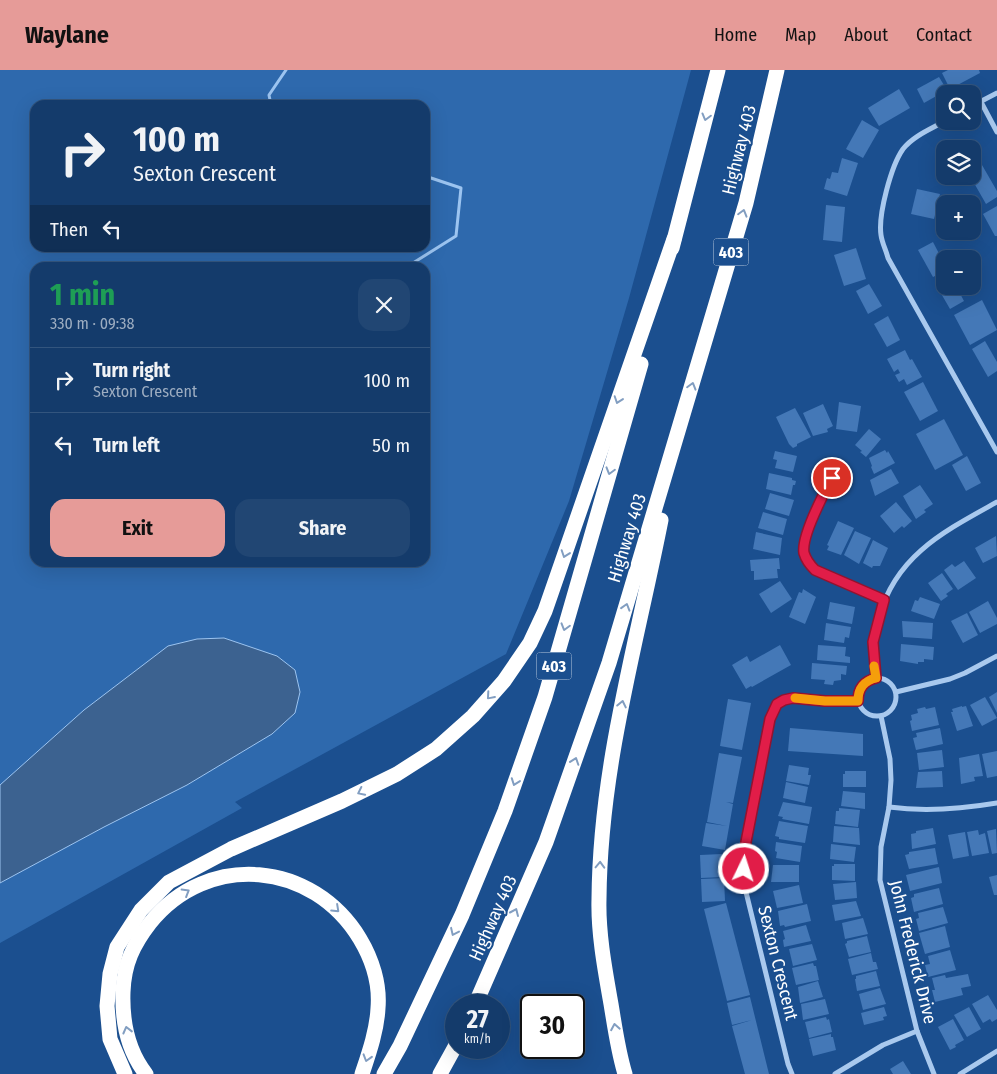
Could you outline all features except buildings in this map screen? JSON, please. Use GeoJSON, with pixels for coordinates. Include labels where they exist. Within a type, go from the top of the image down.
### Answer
{"type":"FeatureCollection","features":[{"type":"Feature","properties":{"kind":"highway","name":"403"},"geometry":{"type":"LineString","coordinates":[[674,239],[718,70]]}},
{"type":"Feature","properties":{"kind":"highway","name":"Highway 403"},"geometry":{"type":"LineString","coordinates":[[480,994],[552,824],[609,663],[746,203],[777,70]]}},
{"type":"Feature","properties":{"kind":"highway"},"geometry":{"type":"LineString","coordinates":[[125,1074],[110,1039],[107,1006],[110,974],[117,947],[141,910],[169,882],[230,849],[342,801],[397,774],[436,749],[473,716],[504,681],[530,643],[545,612],[674,239]]}},
{"type":"Feature","properties":{"kind":"highway","name":"Highway 403"},"geometry":{"type":"LineString","coordinates":[[384,1074],[404,1037],[462,915],[505,811],[545,697],[655,315],[674,239]]}},
{"type":"Feature","properties":{"kind":"highway"},"geometry":{"type":"LineString","coordinates":[[626,1074],[620,1056],[605,971],[599,901],[602,825],[618,723],[678,432]]}},
{"type":"Feature","properties":{"kind":"highway"},"geometry":{"type":"LineString","coordinates":[[146,1074],[138,1064],[126,1032],[123,1009],[124,983],[129,956],[140,936],[160,912],[186,891],[216,878],[250,874],[284,878],[306,887],[330,902],[350,921],[366,949],[376,977],[378,1007],[372,1044],[362,1074]]}},
{"type":"Feature","properties":{"kind":"highway"},"geometry":{"type":"LineString","coordinates":[[440,1074],[448,1059]]}},
{"type":"Feature","properties":{"kind":"street"},"geometry":{"type":"LineString","coordinates":[[997,93],[981,102],[997,132]]}},
{"type":"Feature","properties":{"kind":"street"},"geometry":{"type":"LineString","coordinates":[[936,126],[914,138],[904,149],[895,166],[881,213],[881,235],[888,258],[997,452]]}},
{"type":"Feature","properties":{"kind":"street"},"geometry":{"type":"LineString","coordinates":[[832,478],[820,500],[806,539],[804,547],[806,559],[815,570],[884,600]]}},
{"type":"Feature","properties":{"kind":"street"},"geometry":{"type":"LineString","coordinates":[[876,678],[873,642],[884,600],[900,572],[915,555],[946,531],[997,502]]}},
{"type":"Feature","properties":{"kind":"street"},"geometry":{"type":"LineString","coordinates":[[896,692],[950,679],[997,656]]}},
{"type":"Feature","properties":{"kind":"street"},"geometry":{"type":"LineString","coordinates":[[869,679],[886,680],[894,687],[896,692],[895,704],[887,714],[881,716],[869,715],[860,706],[858,701],[860,688],[869,679]]}},
{"type":"Feature","properties":{"kind":"street","name":"Sexton Crescent"},"geometry":{"type":"LineString","coordinates":[[792,1074],[746,892],[744,869],[746,842],[770,719],[777,704],[793,698],[825,701],[858,701]]}},
{"type":"Feature","properties":{"kind":"street","name":"John Frederick Drive"},"geometry":{"type":"LineString","coordinates":[[881,716],[891,769],[889,807],[881,846],[880,880],[917,1031],[934,1074]]}},
{"type":"Feature","properties":{"kind":"street"},"geometry":{"type":"LineString","coordinates":[[889,807],[907,810],[945,810],[997,803]]}},
{"type":"Feature","properties":{"kind":"street"},"geometry":{"type":"LineString","coordinates":[[835,1074],[883,1045],[917,1031]]}},
{"type":"Feature","properties":{"kind":"street"},"geometry":{"type":"LineString","coordinates":[[960,1074],[997,1052]]}},
{"type":"Feature","properties":{"kind":"shaded area"},"geometry":{"type":"Polygon","coordinates":[[[0,70],[691,70],[629,298],[569,501],[506,654],[235,802],[242,808],[0,943],[0,70]]]}},
{"type":"Feature","properties":{"kind":"shaded area"},"geometry":{"type":"Polygon","coordinates":[[[224,638],[277,656],[295,670],[300,692],[295,713],[272,734],[187,785],[0,883],[0,785],[84,710],[168,646],[197,639],[224,638]]]}},
{"type":"Feature","properties":{"kind":"waterway"},"geometry":{"type":"LineString","coordinates":[[270,100],[269,95],[286,70]]}},
{"type":"Feature","properties":{"kind":"waterway"},"geometry":{"type":"LineString","coordinates":[[415,262],[456,236],[461,188],[430,178]]}},
{"type":"Feature","properties":{"kind":"slow traffic"},"geometry":{"type":"LineString","coordinates":[[795,698],[825,701],[858,701],[860,688],[869,679],[876,678],[874,666]]}},
{"type":"Feature","properties":{"kind":"route"},"geometry":{"type":"LineString","coordinates":[[744,869],[746,842],[770,719],[777,704],[793,698],[825,701],[858,701],[860,688],[869,679],[876,678],[873,642],[884,600],[815,570],[806,559],[804,553],[804,547],[820,500],[832,478]]}}]}
